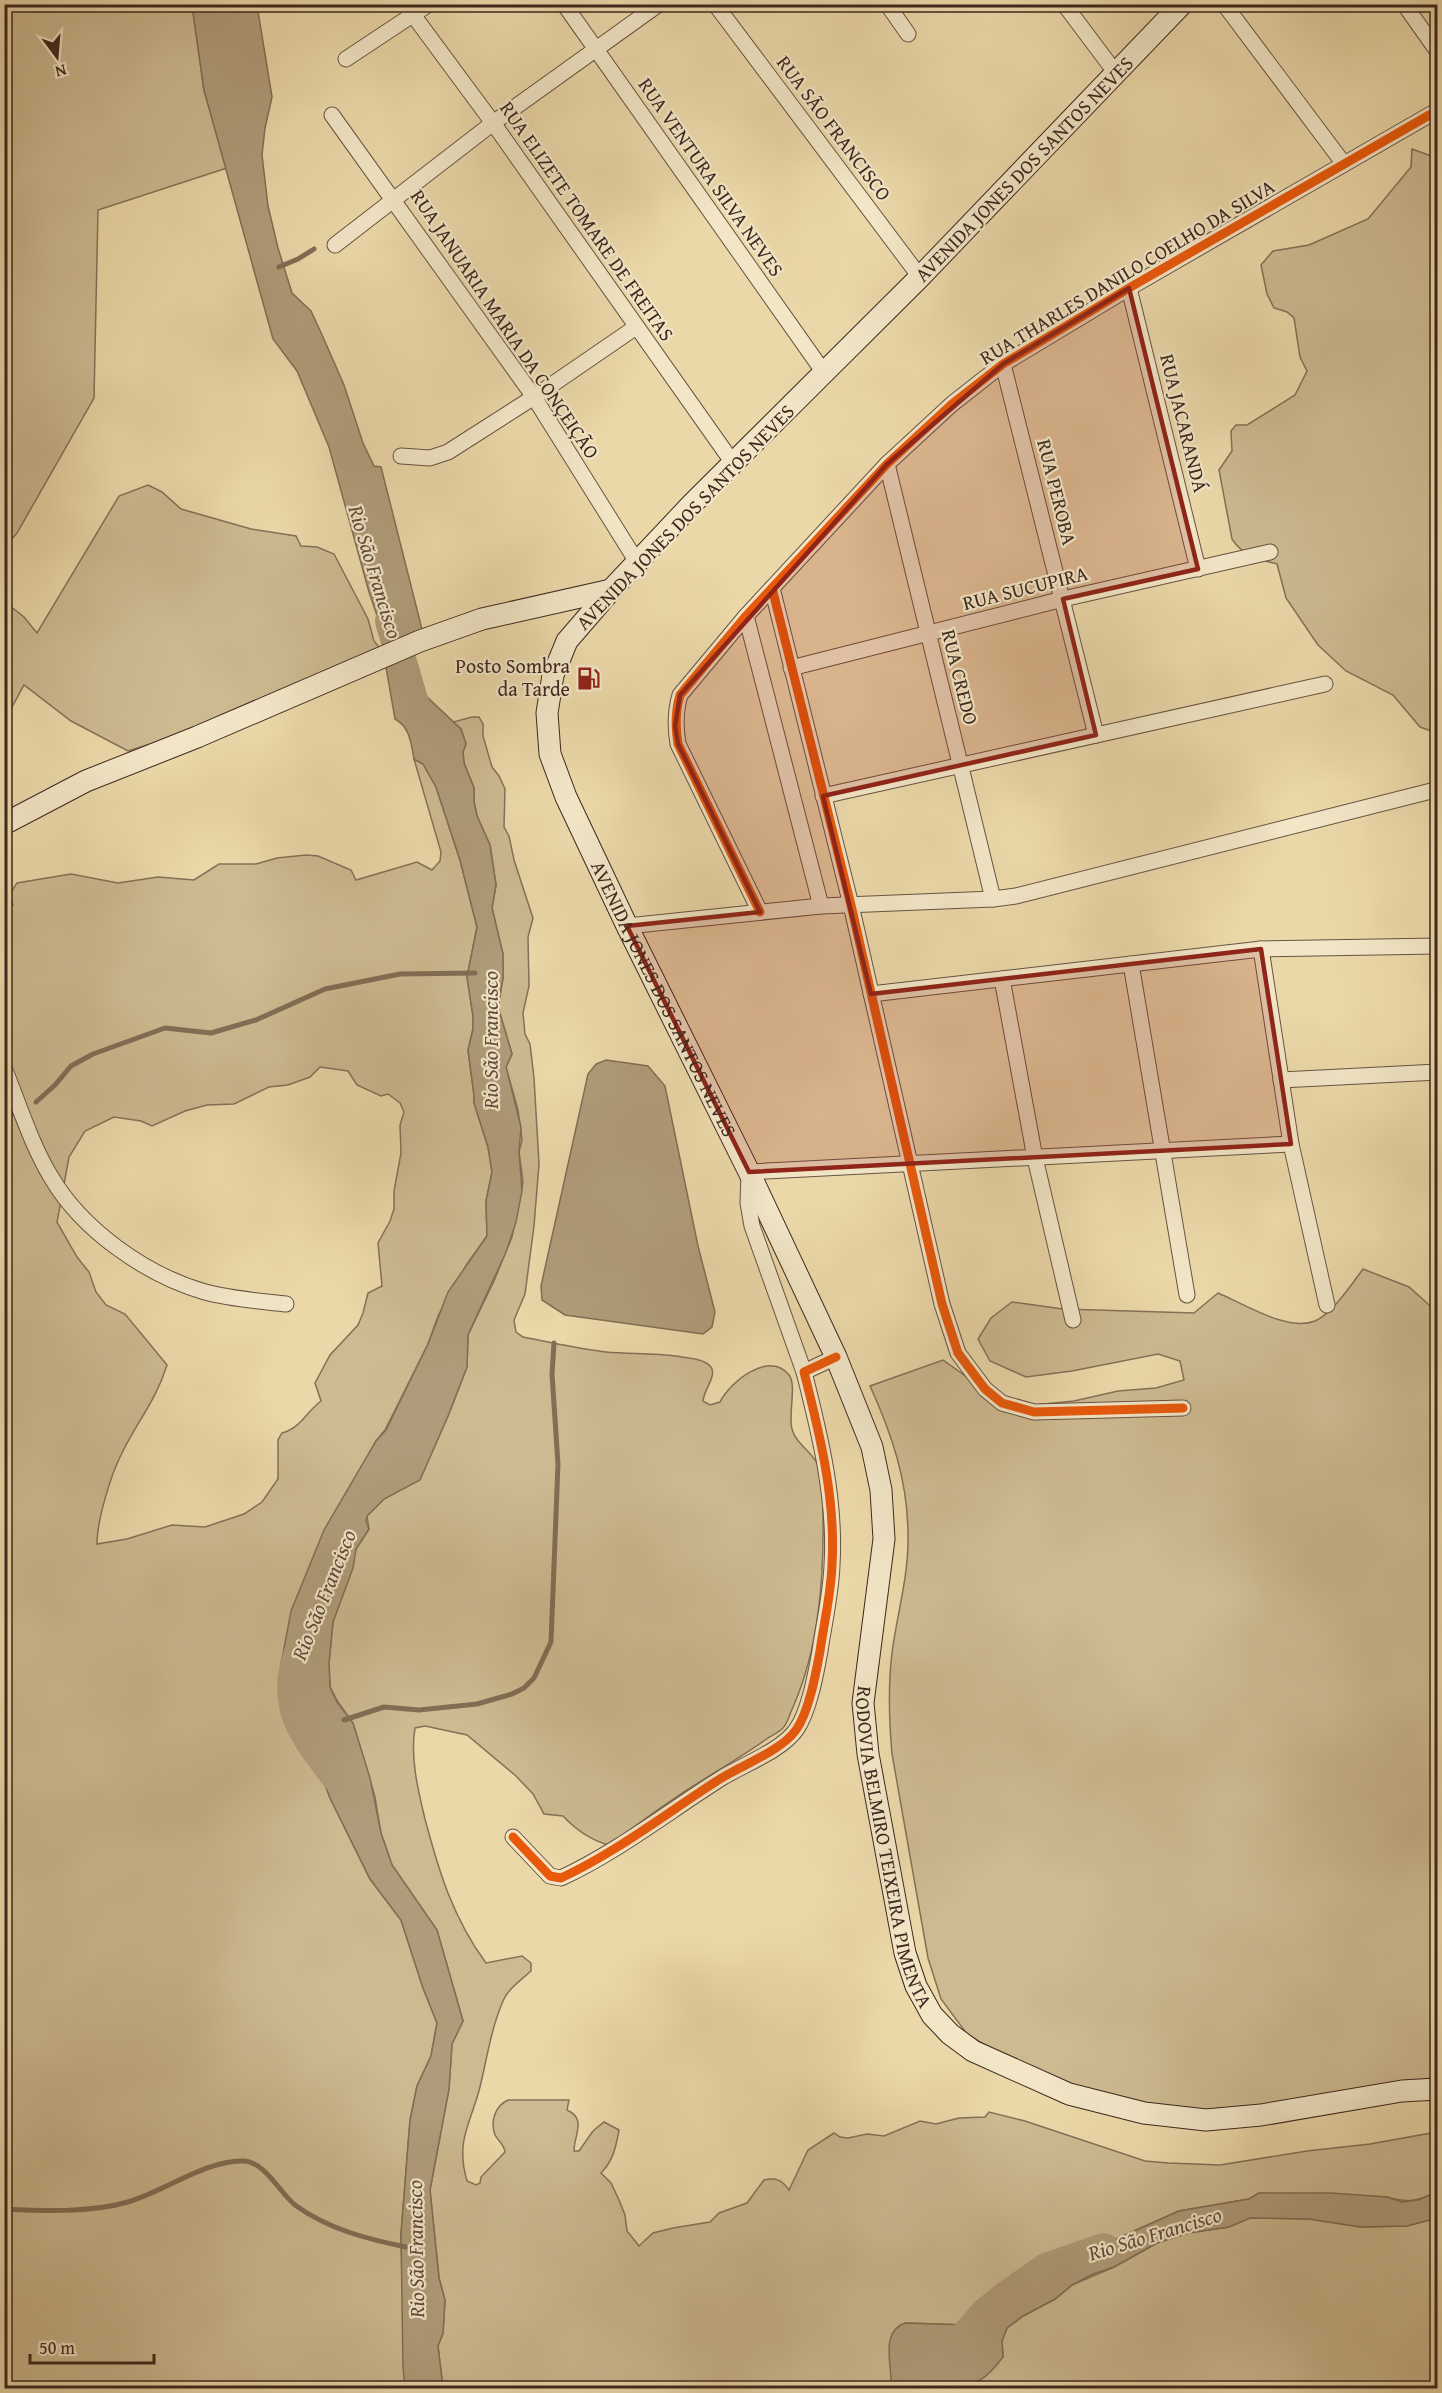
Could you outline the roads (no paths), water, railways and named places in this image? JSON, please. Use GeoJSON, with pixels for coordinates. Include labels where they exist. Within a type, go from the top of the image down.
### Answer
{"type":"FeatureCollection","features":[{"type":"Feature","properties":{"kind":"main road","name":"AVENIDA JONES DOS SANTOS NEVES"},"geometry":{"type":"LineString","coordinates":[[749,1172],[627,926],[567,797],[550,754],[547,712],[553,675],[567,641],[611,590],[733,463],[920,277],[1182,4]]}},
{"type":"Feature","properties":{"kind":"main road"},"geometry":{"type":"LineString","coordinates":[[4,824],[86,781],[196,737],[420,641],[482,619],[611,590]]}},
{"type":"Feature","properties":{"kind":"main road","name":"RODOVIA BELMIRO TEIXEIRA PIMENTA"},"geometry":{"type":"LineString","coordinates":[[749,1172],[836,1357],[872,1447],[881,1490],[884,1539],[863,1703],[868,1754],[905,1953],[916,1986],[932,2015],[950,2034],[973,2051],[1069,2094],[1144,2113],[1206,2120],[1261,2115],[1402,2091],[1437,2089]]}},
{"type":"Feature","properties":{"kind":"street"},"geometry":{"type":"LineString","coordinates":[[346,59],[409,10],[429,4]]}},
{"type":"Feature","properties":{"kind":"street","name":"RUA VENTURA SILVA NEVES"},"geometry":{"type":"LineString","coordinates":[[564,4],[825,374]]}},
{"type":"Feature","properties":{"kind":"street"},"geometry":{"type":"LineString","coordinates":[[335,244],[493,123],[659,4]]}},
{"type":"Feature","properties":{"kind":"street","name":"RUA SÃO FRANCISCO"},"geometry":{"type":"LineString","coordinates":[[715,4],[920,277]]}},
{"type":"Feature","properties":{"kind":"street"},"geometry":{"type":"LineString","coordinates":[[887,4],[908,34]]}},
{"type":"Feature","properties":{"kind":"street"},"geometry":{"type":"LineString","coordinates":[[1064,4],[1115,72]]}},
{"type":"Feature","properties":{"kind":"street"},"geometry":{"type":"LineString","coordinates":[[1224,4],[1344,164]]}},
{"type":"Feature","properties":{"kind":"street"},"geometry":{"type":"LineString","coordinates":[[1404,4],[1437,52]]}},
{"type":"Feature","properties":{"kind":"street","name":"RUA ELIZETE TOMARE DE FREITAS"},"geometry":{"type":"LineString","coordinates":[[409,10],[493,123],[733,463]]}},
{"type":"Feature","properties":{"kind":"street","name":"RUA THARLES DANILO COELHO DA SILVA"},"geometry":{"type":"LineString","coordinates":[[760,912],[678,744],[675,726],[676,708],[680,695],[746,616],[887,464],[952,404],[1003,364],[1129,288],[1437,110]]}},
{"type":"Feature","properties":{"kind":"street","name":"RUA JANUARIA MARIA DA CONÇEIÇÃO"},"geometry":{"type":"LineString","coordinates":[[332,115],[534,397],[638,562]]}},
{"type":"Feature","properties":{"kind":"street","name":"RUA JACARANDÁ"},"geometry":{"type":"LineString","coordinates":[[1129,288],[1198,568]]}},
{"type":"Feature","properties":{"kind":"street"},"geometry":{"type":"LineString","coordinates":[[401,456],[430,458],[448,452],[534,397],[636,327]]}},
{"type":"Feature","properties":{"kind":"street","name":"RUA PEROBA"},"geometry":{"type":"LineString","coordinates":[[1003,364],[1064,599],[1096,735]]}},
{"type":"Feature","properties":{"kind":"street","name":"RUA CREDO"},"geometry":{"type":"LineString","coordinates":[[887,464],[993,899]]}},
{"type":"Feature","properties":{"kind":"street","name":"RUA SUCUPIRA"},"geometry":{"type":"LineString","coordinates":[[791,668],[1064,599],[1270,552]]}},
{"type":"Feature","properties":{"kind":"street"},"geometry":{"type":"LineString","coordinates":[[771,588],[851,905],[942,1304],[958,1353],[985,1389],[1002,1403],[1034,1412],[1184,1408]]}},
{"type":"Feature","properties":{"kind":"street"},"geometry":{"type":"LineString","coordinates":[[746,616],[821,906]]}},
{"type":"Feature","properties":{"kind":"street"},"geometry":{"type":"LineString","coordinates":[[823,796],[1324,684]]}},
{"type":"Feature","properties":{"kind":"street"},"geometry":{"type":"LineString","coordinates":[[627,926],[821,906],[993,899],[1038,892],[1436,790]]}},
{"type":"Feature","properties":{"kind":"street"},"geometry":{"type":"LineString","coordinates":[[871,994],[1261,949],[1437,945]]}},
{"type":"Feature","properties":{"kind":"street"},"geometry":{"type":"LineString","coordinates":[[1261,949],[1291,1144],[1327,1305]]}},
{"type":"Feature","properties":{"kind":"street"},"geometry":{"type":"LineString","coordinates":[[1131,964],[1187,1295]]}},
{"type":"Feature","properties":{"kind":"street"},"geometry":{"type":"LineString","coordinates":[[1002,979],[1035,1158],[1073,1320]]}},
{"type":"Feature","properties":{"kind":"street"},"geometry":{"type":"LineString","coordinates":[[4,1068],[51,1178],[94,1229],[128,1256],[172,1280],[216,1294],[286,1304]]}},
{"type":"Feature","properties":{"kind":"street"},"geometry":{"type":"LineString","coordinates":[[1281,1080],[1437,1072]]}},
{"type":"Feature","properties":{"kind":"street"},"geometry":{"type":"LineString","coordinates":[[513,1838],[550,1876],[561,1878],[778,1745],[796,1730],[804,1712],[816,1671],[832,1566],[832,1523],[827,1478],[804,1372],[752,1226],[748,1203],[749,1172],[1291,1144]]}},
{"type":"Feature","properties":{"kind":"street"},"geometry":{"type":"LineString","coordinates":[[804,1372],[836,1357]]}},
{"type":"Feature","properties":{"kind":"water"},"geometry":{"type":"Polygon","coordinates":[[[192,5],[257,5],[272,97],[262,155],[268,206],[278,248],[292,293],[311,311],[344,385],[363,443],[374,466],[381,467],[424,637],[390,654],[369,592],[329,447],[297,371],[273,339],[204,90],[192,5]]]}},
{"type":"Feature","properties":{"kind":"water"},"geometry":{"type":"Polygon","coordinates":[[[393,665],[461,729],[466,744],[463,752],[464,763],[474,788],[477,816],[490,845],[496,885],[492,908],[503,954],[503,978],[498,1007],[512,1054],[506,1067],[521,1127],[519,1152],[522,1191],[516,1222],[506,1252],[468,1335],[467,1367],[420,1480],[384,1499],[367,1516],[369,1529],[356,1549],[353,1568],[333,1622],[329,1663],[330,1687],[337,1702],[353,1723],[370,1778],[381,1833],[392,1865],[437,1930],[463,2021],[452,2044],[449,2089],[430,2190],[439,2278],[445,2300],[443,2333],[438,2346],[443,2388],[405,2388],[403,2367],[401,2234],[410,2120],[417,2086],[431,2056],[437,2023],[401,1920],[370,1879],[330,1798],[281,1664],[291,1611],[324,1530],[376,1441],[386,1430],[428,1344],[448,1292],[487,1236],[486,1201],[492,1172],[488,1147],[474,1103],[468,1050],[473,1029],[473,1016],[467,977],[477,927],[460,860],[436,787],[423,764],[414,759],[407,731],[395,719],[386,667],[393,665]]]}},
{"type":"Feature","properties":{"kind":"water"},"geometry":{"type":"Polygon","coordinates":[[[606,1060],[648,1066],[665,1086],[698,1246],[715,1312],[712,1327],[703,1334],[565,1315],[542,1300],[541,1286],[588,1074],[596,1064],[606,1060]]]}},
{"type":"Feature","properties":{"kind":"water"},"geometry":{"type":"Polygon","coordinates":[[[1437,2192],[1437,2218],[1407,2226],[1361,2227],[1309,2219],[1250,2218],[1229,2227],[1188,2233],[1157,2243],[1114,2267],[1093,2274],[1072,2285],[1055,2299],[1023,2316],[1007,2328],[1002,2341],[1003,2357],[990,2373],[980,2380],[949,2389],[891,2388],[890,2342],[892,2334],[905,2323],[967,2325],[992,2316],[1072,2257],[1179,2211],[1249,2199],[1259,2193],[1331,2193],[1387,2197],[1402,2202],[1418,2200],[1437,2192]]]}},
{"type":"Feature","properties":{"kind":"waterway"},"geometry":{"type":"LineString","coordinates":[[279,267],[314,249]]}},
{"type":"Feature","properties":{"kind":"waterway","name":"Rio São Francisco"},"geometry":{"type":"LineString","coordinates":[[390,621],[416,710]]}},
{"type":"Feature","properties":{"kind":"waterway"},"geometry":{"type":"LineString","coordinates":[[36,1102],[71,1066],[93,1054],[165,1028],[211,1033],[256,1020],[325,989],[400,974],[475,973]]}},
{"type":"Feature","properties":{"kind":"waterway"},"geometry":{"type":"LineString","coordinates":[[4,1117],[14,1113]]}},
{"type":"Feature","properties":{"kind":"waterway"},"geometry":{"type":"LineString","coordinates":[[344,1720],[384,1707],[419,1710],[477,1704],[512,1694],[524,1688],[534,1678],[551,1642],[558,1464],[552,1374],[554,1343]]}},
{"type":"Feature","properties":{"kind":"waterway","name":"Rio São Francisco"},"geometry":{"type":"LineString","coordinates":[[298,1655],[293,1674],[294,1707],[306,1735],[336,1777]]}},
{"type":"Feature","properties":{"kind":"waterway"},"geometry":{"type":"LineString","coordinates":[[4,2209],[66,2210],[113,2206],[142,2197],[201,2170],[230,2162],[244,2161],[259,2167],[289,2200],[321,2221],[362,2237],[406,2247]]}},
{"type":"Feature","properties":{"kind":"waterway","name":"Rio São Francisco"},"geometry":{"type":"LineString","coordinates":[[928,2388],[942,2355],[1006,2296],[1046,2268],[1104,2248]]}},
{"type":"Feature","properties":{"kind":"place","name":"Posto Sombra da Tarde"},"geometry":{"type":"Point","coordinates":[588,678]}}]}
